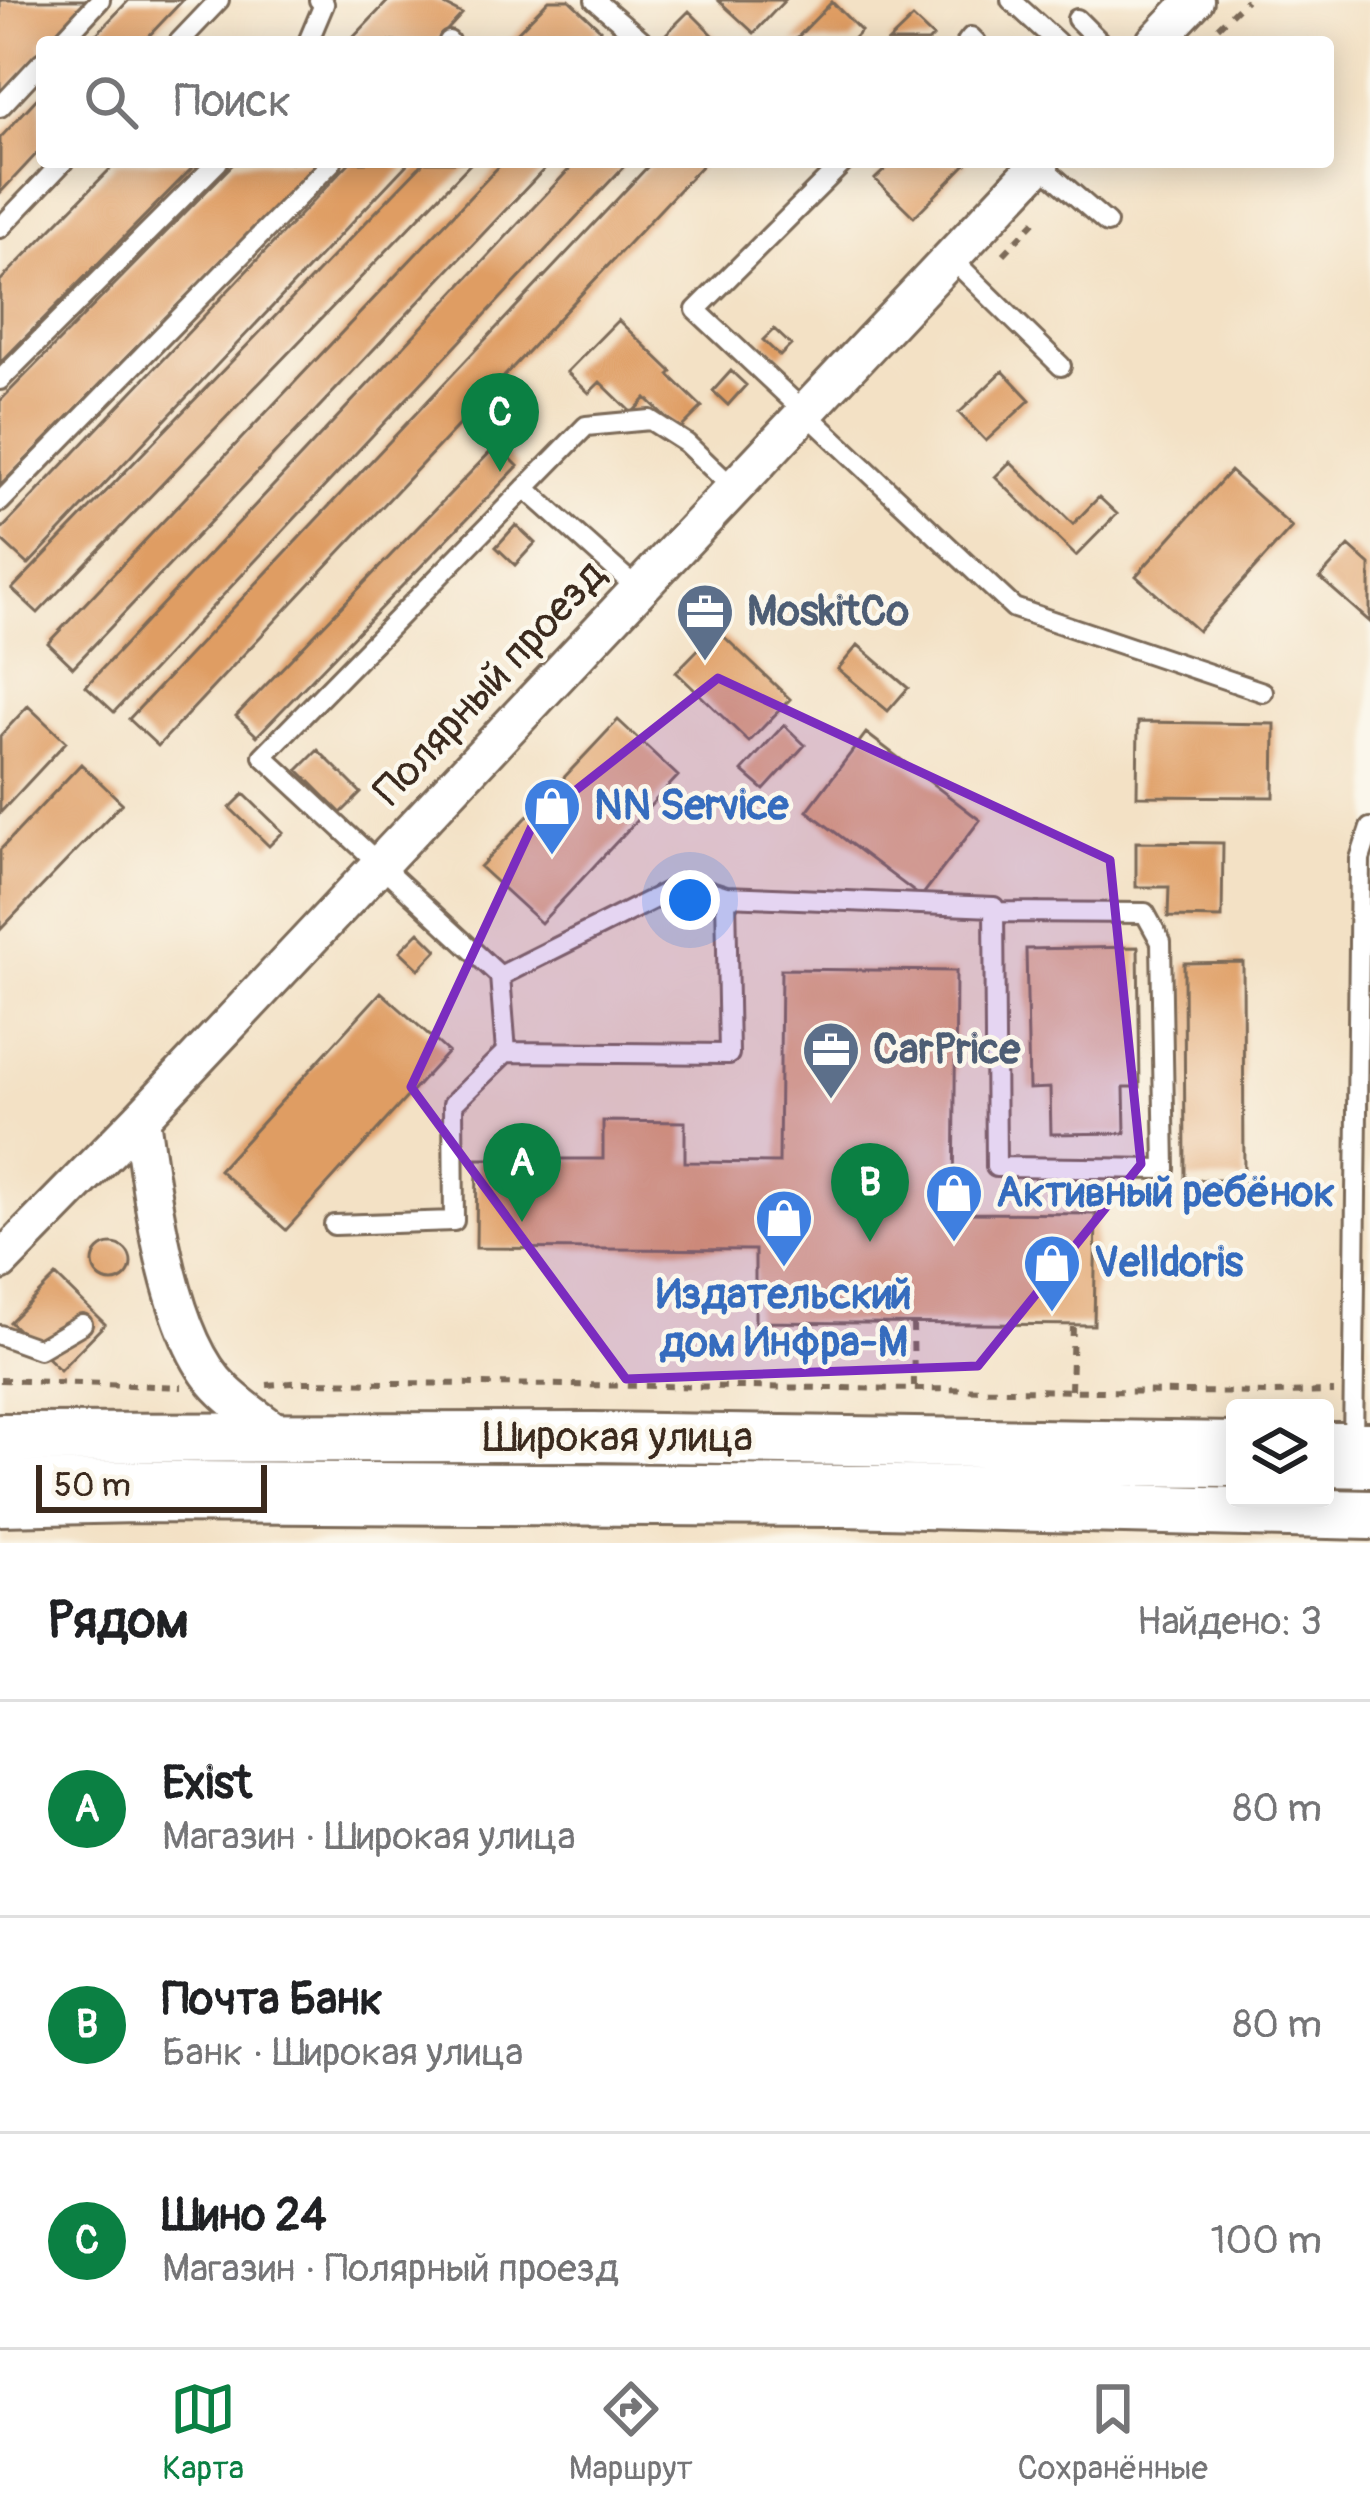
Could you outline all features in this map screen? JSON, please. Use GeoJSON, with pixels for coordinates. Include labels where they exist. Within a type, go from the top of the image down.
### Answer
{"type":"FeatureCollection","features":[{"type":"Feature","properties":{"kind":"main road","name":"Широкая улица"},"geometry":{"type":"LineString","coordinates":[[0,1501],[594,1437],[1184,1445],[1223,1478]]}},
{"type":"Feature","properties":{"kind":"main road","name":"Широкая улица"},"geometry":{"type":"LineString","coordinates":[[0,1438],[270,1469],[843,1502],[1223,1478],[1370,1515]]}},
{"type":"Feature","properties":{"kind":"street"},"geometry":{"type":"LineString","coordinates":[[1166,36],[1207,14]]}},
{"type":"Feature","properties":{"kind":"street","name":"Полярный проезд"},"geometry":{"type":"LineString","coordinates":[[0,1262],[806,412],[963,270],[1048,169]]}},
{"type":"Feature","properties":{"kind":"street"},"geometry":{"type":"LineString","coordinates":[[141,1118],[152,1195],[175,1295],[196,1354],[270,1469]]}},
{"type":"Feature","properties":{"kind":"lane"},"geometry":{"type":"LineString","coordinates":[[67,36],[100,0]]}},
{"type":"Feature","properties":{"kind":"lane"},"geometry":{"type":"LineString","coordinates":[[184,36],[219,0]]}},
{"type":"Feature","properties":{"kind":"lane"},"geometry":{"type":"LineString","coordinates":[[311,36],[325,4],[319,0]]}},
{"type":"Feature","properties":{"kind":"lane"},"geometry":{"type":"LineString","coordinates":[[595,0],[637,36]]}},
{"type":"Feature","properties":{"kind":"lane"},"geometry":{"type":"LineString","coordinates":[[1011,0],[1050,36]]}},
{"type":"Feature","properties":{"kind":"lane"},"geometry":{"type":"LineString","coordinates":[[1078,19],[1094,36]]}},
{"type":"Feature","properties":{"kind":"lane"},"geometry":{"type":"LineString","coordinates":[[0,107],[36,68]]}},
{"type":"Feature","properties":{"kind":"lane"},"geometry":{"type":"LineString","coordinates":[[0,228],[57,168]]}},
{"type":"Feature","properties":{"kind":"lane"},"geometry":{"type":"LineString","coordinates":[[0,380],[212,168]]}},
{"type":"Feature","properties":{"kind":"lane"},"geometry":{"type":"LineString","coordinates":[[0,502],[326,168]]}},
{"type":"Feature","properties":{"kind":"lane"},"geometry":{"type":"LineString","coordinates":[[838,168],[696,310],[1014,608],[1263,692]]}},
{"type":"Feature","properties":{"kind":"lane"},"geometry":{"type":"LineString","coordinates":[[1048,169],[1107,223]]}},
{"type":"Feature","properties":{"kind":"lane"},"geometry":{"type":"LineString","coordinates":[[963,270],[1061,366]]}},
{"type":"Feature","properties":{"kind":"lane"},"geometry":{"type":"LineString","coordinates":[[506,1052],[500,976],[263,756],[586,426],[650,420],[686,442],[734,489]]}},
{"type":"Feature","properties":{"kind":"lane"},"geometry":{"type":"LineString","coordinates":[[525,488],[639,590]]}},
{"type":"Feature","properties":{"kind":"lane"},"geometry":{"type":"LineString","coordinates":[[1349,1459],[1364,1060],[1360,859],[1370,828]]}},
{"type":"Feature","properties":{"kind":"lane"},"geometry":{"type":"LineString","coordinates":[[500,976],[685,884],[726,896],[994,907],[996,1167],[1165,1168],[1160,942],[1144,913],[996,913]]}},
{"type":"Feature","properties":{"kind":"lane"},"geometry":{"type":"LineString","coordinates":[[334,1225],[454,1221],[453,1104],[506,1052],[729,1054],[726,896]]}},
{"type":"Feature","properties":{"kind":"lane"},"geometry":{"type":"LineString","coordinates":[[0,1335],[39,1349],[82,1324]]}},
{"type":"Feature","properties":{"kind":"lane","name":"Широкая улица"},"geometry":{"type":"LineString","coordinates":[[0,1470],[270,1469]]}},
{"type":"Feature","properties":{"kind":"path"},"geometry":{"type":"LineString","coordinates":[[1207,14],[1246,0]]}},
{"type":"Feature","properties":{"kind":"path"},"geometry":{"type":"LineString","coordinates":[[963,270],[1034,224],[1048,169]]}},
{"type":"Feature","properties":{"kind":"path"},"geometry":{"type":"LineString","coordinates":[[913,1324],[914,1387]]}},
{"type":"Feature","properties":{"kind":"path"},"geometry":{"type":"LineString","coordinates":[[1071,1390],[1073,1325]]}},
{"type":"Feature","properties":{"kind":"path"},"geometry":{"type":"LineString","coordinates":[[0,1380],[221,1389],[303,1382],[1354,1391]]}},
{"type":"Feature","properties":{"kind":"path"},"geometry":{"type":"LineString","coordinates":[[1274,1393],[1274,1399]]}},
{"type":"Feature","properties":{"kind":"highlighted area"},"geometry":{"type":"Polygon","coordinates":[[[718,678],[1110,860],[1141,1164],[978,1366],[626,1379],[411,1087],[533,824],[718,678]]]}},
{"type":"Feature","properties":{"kind":"building"},"geometry":{"type":"Polygon","coordinates":[[[0,0],[90,0],[57,36],[36,36],[36,58],[0,97],[0,0]]]}},
{"type":"Feature","properties":{"kind":"building"},"geometry":{"type":"Polygon","coordinates":[[[129,0],[183,0],[149,36],[95,36],[129,0]]]}},
{"type":"Feature","properties":{"kind":"building"},"geometry":{"type":"Polygon","coordinates":[[[389,0],[435,0],[462,14],[442,36],[355,36],[389,0]]]}},
{"type":"Feature","properties":{"kind":"building"},"geometry":{"type":"Polygon","coordinates":[[[549,0],[569,0],[600,29],[594,36],[514,36],[549,0]]]}},
{"type":"Feature","properties":{"kind":"building"},"geometry":{"type":"Polygon","coordinates":[[[718,0],[785,0],[754,33],[718,0]]]}},
{"type":"Feature","properties":{"kind":"building"},"geometry":{"type":"Polygon","coordinates":[[[832,2],[861,31],[856,36],[799,36],[832,2]]]}},
{"type":"Feature","properties":{"kind":"building"},"geometry":{"type":"Polygon","coordinates":[[[689,11],[714,36],[664,36],[689,11]]]}},
{"type":"Feature","properties":{"kind":"building"},"geometry":{"type":"Polygon","coordinates":[[[913,18],[932,36],[894,36],[913,18]]]}},
{"type":"Feature","properties":{"kind":"building"},"geometry":{"type":"Polygon","coordinates":[[[36,99],[36,154],[0,193],[0,138],[36,99]]]}},
{"type":"Feature","properties":{"kind":"building"},"geometry":{"type":"Polygon","coordinates":[[[111,168],[192,168],[0,363],[0,281],[111,168]]]}},
{"type":"Feature","properties":{"kind":"building"},"geometry":{"type":"Polygon","coordinates":[[[229,168],[313,168],[0,486],[0,401],[229,168]]]}},
{"type":"Feature","properties":{"kind":"building"},"geometry":{"type":"Polygon","coordinates":[[[344,168],[403,168],[28,565],[0,539],[0,531],[344,168]]]}},
{"type":"Feature","properties":{"kind":"building"},"geometry":{"type":"Polygon","coordinates":[[[418,168],[466,168],[38,613],[12,589],[418,168]]]}},
{"type":"Feature","properties":{"kind":"building"},"geometry":{"type":"Polygon","coordinates":[[[497,168],[545,168],[73,667],[48,643],[497,168]]]}},
{"type":"Feature","properties":{"kind":"building"},"geometry":{"type":"Polygon","coordinates":[[[570,168],[622,168],[114,712],[86,686],[570,168]]]}},
{"type":"Feature","properties":{"kind":"building"},"geometry":{"type":"Polygon","coordinates":[[[646,168],[699,168],[158,746],[129,719],[646,168]]]}},
{"type":"Feature","properties":{"kind":"building"},"geometry":{"type":"Polygon","coordinates":[[[887,168],[962,168],[914,217],[875,179],[887,168]]]}},
{"type":"Feature","properties":{"kind":"building"},"geometry":{"type":"Polygon","coordinates":[[[618,320],[702,407],[679,430],[646,398],[632,413],[600,382],[589,393],[567,372],[618,320]]]}},
{"type":"Feature","properties":{"kind":"building"},"geometry":{"type":"Polygon","coordinates":[[[774,329],[791,345],[780,356],[763,340],[774,329]]]}},
{"type":"Feature","properties":{"kind":"building"},"geometry":{"type":"Polygon","coordinates":[[[731,371],[746,385],[728,405],[713,391],[731,371]]]}},
{"type":"Feature","properties":{"kind":"building"},"geometry":{"type":"Polygon","coordinates":[[[1003,371],[1030,400],[986,441],[959,413],[1003,371]]]}},
{"type":"Feature","properties":{"kind":"building"},"geometry":{"type":"Polygon","coordinates":[[[497,445],[518,466],[257,736],[236,716],[497,445]]]}},
{"type":"Feature","properties":{"kind":"building"},"geometry":{"type":"Polygon","coordinates":[[[1010,462],[1073,524],[1099,497],[1117,514],[1076,556],[995,477],[1010,462]]]}},
{"type":"Feature","properties":{"kind":"building"},"geometry":{"type":"Polygon","coordinates":[[[1230,471],[1292,527],[1198,631],[1136,576],[1230,471]]]}},
{"type":"Feature","properties":{"kind":"building"},"geometry":{"type":"Polygon","coordinates":[[[516,525],[535,543],[515,565],[496,547],[516,525]]]}},
{"type":"Feature","properties":{"kind":"building"},"geometry":{"type":"Polygon","coordinates":[[[1349,546],[1370,565],[1370,622],[1320,578],[1349,546]]]}},
{"type":"Feature","properties":{"kind":"building"},"geometry":{"type":"Polygon","coordinates":[[[717,630],[790,699],[749,742],[676,672],[717,630]]]}},
{"type":"Feature","properties":{"kind":"building"},"geometry":{"type":"Polygon","coordinates":[[[858,645],[908,688],[888,711],[838,669],[858,645]]]}},
{"type":"Feature","properties":{"kind":"building"},"geometry":{"type":"Polygon","coordinates":[[[28,706],[66,742],[0,813],[0,736],[28,706]]]}},
{"type":"Feature","properties":{"kind":"building"},"geometry":{"type":"Polygon","coordinates":[[[618,720],[678,776],[541,923],[480,867],[618,720]]]}},
{"type":"Feature","properties":{"kind":"building"},"geometry":{"type":"Polygon","coordinates":[[[1138,722],[1275,724],[1274,797],[1137,796],[1138,722]]]}},
{"type":"Feature","properties":{"kind":"building"},"geometry":{"type":"Polygon","coordinates":[[[784,725],[805,745],[764,790],[742,771],[784,725]]]}},
{"type":"Feature","properties":{"kind":"building"},"geometry":{"type":"Polygon","coordinates":[[[866,733],[980,820],[921,897],[807,811],[866,733]]]}},
{"type":"Feature","properties":{"kind":"building"},"geometry":{"type":"Polygon","coordinates":[[[318,750],[361,793],[341,813],[298,770],[318,750]]]}},
{"type":"Feature","properties":{"kind":"building"},"geometry":{"type":"Polygon","coordinates":[[[81,764],[122,803],[0,930],[0,850],[81,764]]]}},
{"type":"Feature","properties":{"kind":"building"},"geometry":{"type":"Polygon","coordinates":[[[244,794],[283,832],[269,846],[230,808],[244,794]]]}},
{"type":"Feature","properties":{"kind":"building"},"geometry":{"type":"Polygon","coordinates":[[[1136,842],[1223,843],[1222,918],[1168,917],[1169,887],[1136,887],[1136,842]]]}},
{"type":"Feature","properties":{"kind":"building"},"geometry":{"type":"Polygon","coordinates":[[[419,932],[437,950],[419,969],[400,951],[419,932]]]}},
{"type":"Feature","properties":{"kind":"building"},"geometry":{"type":"Polygon","coordinates":[[[1138,947],[1140,1087],[1124,1087],[1125,1133],[1051,1134],[1050,1088],[1029,1089],[1026,949],[1138,947]]]}},
{"type":"Feature","properties":{"kind":"building"},"geometry":{"type":"Polygon","coordinates":[[[1243,962],[1244,1180],[1185,1180],[1184,963],[1243,962]]]}},
{"type":"Feature","properties":{"kind":"building"},"geometry":{"type":"Polygon","coordinates":[[[781,969],[956,971],[954,1213],[1096,1214],[1094,1325],[755,1322],[755,1250],[476,1248],[477,1159],[603,1159],[603,1121],[685,1122],[685,1162],[779,1163],[781,969]]]}},
{"type":"Feature","properties":{"kind":"building"},"geometry":{"type":"Polygon","coordinates":[[[381,992],[448,1052],[286,1230],[219,1170],[381,992]]]}},
{"type":"Feature","properties":{"kind":"building"},"geometry":{"type":"Polygon","coordinates":[[[112,1244],[125,1250],[131,1263],[125,1276],[112,1282],[99,1276],[93,1263],[99,1250],[112,1244]]]}},
{"type":"Feature","properties":{"kind":"building"},"geometry":{"type":"Polygon","coordinates":[[[56,1276],[105,1324],[60,1370],[10,1322],[56,1276]]]}},
{"type":"Feature","properties":{"kind":"place","name":"Шино 24"},"geometry":{"type":"Point","coordinates":[500,472]}},
{"type":"Feature","properties":{"kind":"place","name":"MoskitCo"},"geometry":{"type":"Point","coordinates":[705,663]}},
{"type":"Feature","properties":{"kind":"place","name":"NN Service"},"geometry":{"type":"Point","coordinates":[552,857]}},
{"type":"Feature","properties":{"kind":"place","name":"CarPrice"},"geometry":{"type":"Point","coordinates":[831,1101]}},
{"type":"Feature","properties":{"kind":"place","name":"Exist"},"geometry":{"type":"Point","coordinates":[522,1222]}},
{"type":"Feature","properties":{"kind":"place","name":"Почта Банк"},"geometry":{"type":"Point","coordinates":[870,1242]}},
{"type":"Feature","properties":{"kind":"place","name":"Активный ребёнок"},"geometry":{"type":"Point","coordinates":[954,1244]}},
{"type":"Feature","properties":{"kind":"place","name":"Издательский дом Инфра-М"},"geometry":{"type":"Point","coordinates":[784,1269]}},
{"type":"Feature","properties":{"kind":"place","name":"Velldoris"},"geometry":{"type":"Point","coordinates":[1052,1314]}}]}
